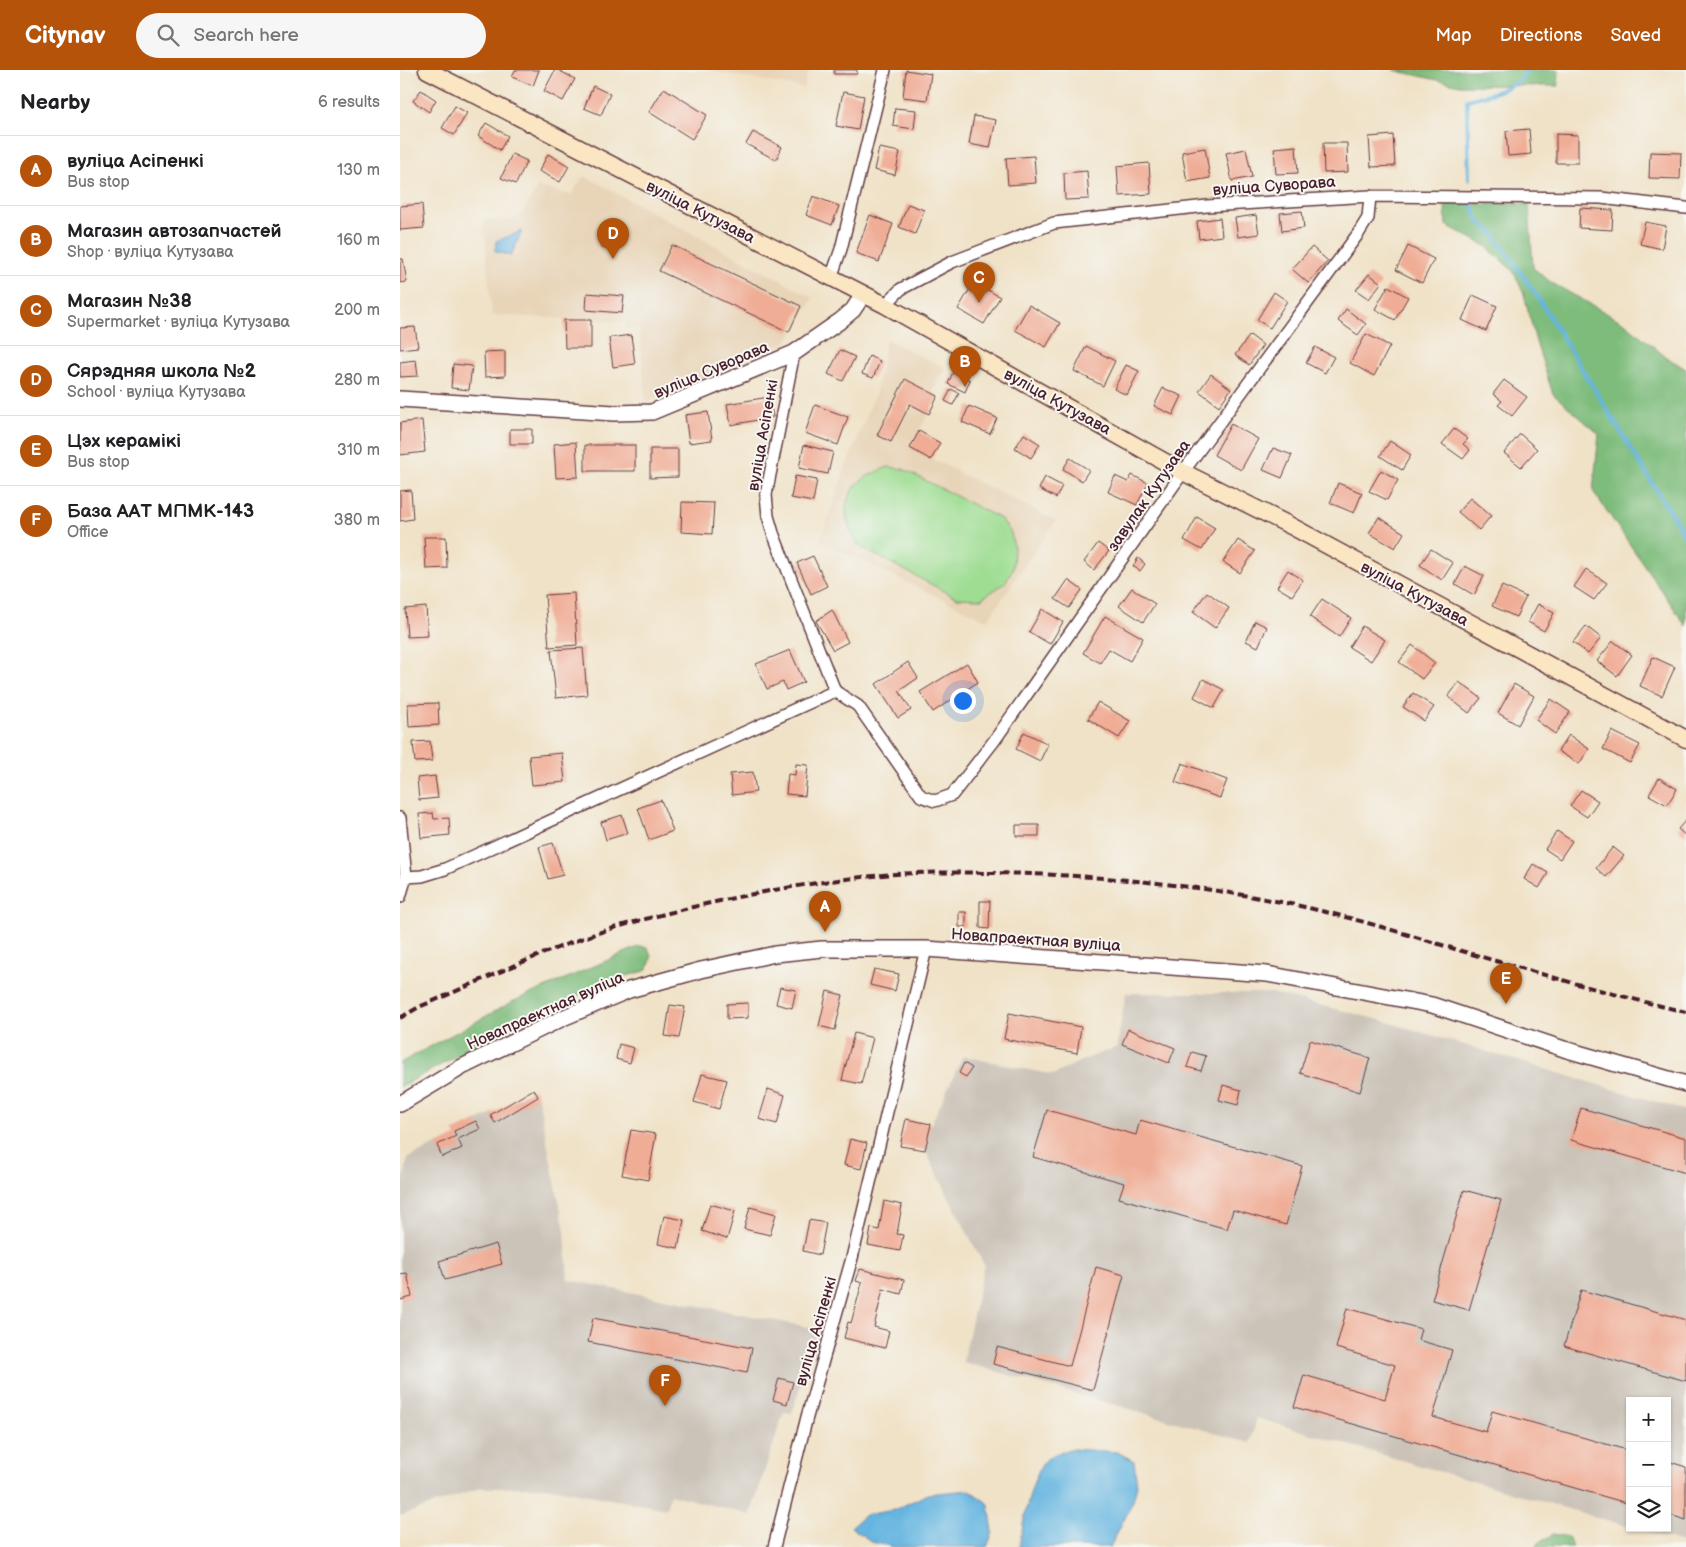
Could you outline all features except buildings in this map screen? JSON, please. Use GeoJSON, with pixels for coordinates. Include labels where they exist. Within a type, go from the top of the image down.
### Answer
{"type":"FeatureCollection","features":[{"type":"Feature","properties":{"kind":"main road","name":"вуліца Кутузава"},"geometry":{"type":"LineString","coordinates":[[427,70],[885,305],[1184,472],[1291,526],[1686,739]]}},
{"type":"Feature","properties":{"kind":"street"},"geometry":{"type":"LineString","coordinates":[[831,278],[841,249],[885,70]]}},
{"type":"Feature","properties":{"kind":"street","name":"вуліца Суворава"},"geometry":{"type":"LineString","coordinates":[[885,305],[901,289],[952,262],[1054,223],[1207,206],[1370,196],[1600,198],[1686,208]]}},
{"type":"Feature","properties":{"kind":"street","name":"завулак Кутузава"},"geometry":{"type":"LineString","coordinates":[[835,692],[858,706],[921,796],[935,801],[952,795],[994,741],[1184,472],[1358,234],[1368,218],[1370,196]]}},
{"type":"Feature","properties":{"kind":"street","name":"вуліца Суворава"},"geometry":{"type":"LineString","coordinates":[[400,399],[614,413],[652,412],[794,353],[840,321],[853,310],[863,295]]}},
{"type":"Feature","properties":{"kind":"street","name":"вуліца Асіпенкі"},"geometry":{"type":"LineString","coordinates":[[794,353],[766,494],[768,516],[835,692]]}},
{"type":"Feature","properties":{"kind":"street"},"geometry":{"type":"LineString","coordinates":[[406,877],[422,876],[445,869],[835,692]]}},
{"type":"Feature","properties":{"kind":"street"},"geometry":{"type":"LineString","coordinates":[[400,818],[406,877],[400,897]]}},
{"type":"Feature","properties":{"kind":"street","name":"Новапраектная вуліца"},"geometry":{"type":"LineString","coordinates":[[400,1104],[462,1067],[566,1017],[629,990],[701,970],[775,954],[822,949],[926,949],[1267,974],[1432,1005],[1564,1049],[1686,1084]]}},
{"type":"Feature","properties":{"kind":"street","name":"вуліца Асіпенкі"},"geometry":{"type":"LineString","coordinates":[[774,1547],[807,1417],[852,1258],[926,949]]}},
{"type":"Feature","properties":{"kind":"shaded area"},"geometry":{"type":"Polygon","coordinates":[[[706,70],[808,70],[804,88],[706,70]]]}},
{"type":"Feature","properties":{"kind":"shaded area"},"geometry":{"type":"Polygon","coordinates":[[[584,176],[813,298],[786,343],[646,403],[639,328],[626,329],[626,322],[492,315],[483,220],[518,219],[538,187],[571,195],[584,176]]]}},
{"type":"Feature","properties":{"kind":"shaded area"},"geometry":{"type":"Polygon","coordinates":[[[886,339],[945,368],[932,392],[938,396],[910,448],[1056,521],[987,620],[820,541],[844,471],[876,392],[886,339]]]}},
{"type":"Feature","properties":{"kind":"shaded area"},"geometry":{"type":"Polygon","coordinates":[[[1126,993],[1271,993],[1384,1021],[1686,1111],[1686,1544],[1647,1532],[1671,1532],[1671,1397],[1626,1397],[1626,1526],[1257,1418],[1250,1443],[963,1362],[984,1265],[925,1150],[931,1124],[963,1056],[1053,1075],[1081,1061],[1117,1047],[1126,993]]]}},
{"type":"Feature","properties":{"kind":"shaded area"},"geometry":{"type":"Polygon","coordinates":[[[534,1089],[538,1097],[565,1231],[568,1280],[818,1329],[792,1413],[784,1412],[750,1515],[670,1494],[666,1509],[545,1487],[480,1488],[400,1516],[400,1194],[408,1158],[456,1136],[454,1131],[490,1115],[534,1089]]]}},
{"type":"Feature","properties":{"kind":"green space"},"geometry":{"type":"Polygon","coordinates":[[[1393,70],[1559,70],[1558,86],[1460,85],[1393,70]]]}},
{"type":"Feature","properties":{"kind":"green space"},"geometry":{"type":"Polygon","coordinates":[[[1445,204],[1529,204],[1533,268],[1552,283],[1626,324],[1666,357],[1686,369],[1686,626],[1593,491],[1599,434],[1553,394],[1536,342],[1524,294],[1513,271],[1486,246],[1446,225],[1445,204]]]}},
{"type":"Feature","properties":{"kind":"green space"},"geometry":{"type":"Polygon","coordinates":[[[889,467],[903,469],[1001,519],[1011,533],[1014,547],[1013,569],[1005,583],[981,599],[957,598],[859,546],[851,533],[847,520],[846,508],[848,497],[863,480],[889,467]]]}},
{"type":"Feature","properties":{"kind":"green space"},"geometry":{"type":"Polygon","coordinates":[[[638,947],[647,947],[651,957],[645,971],[626,976],[540,1011],[400,1087],[400,1063],[512,1002],[638,947]]]}},
{"type":"Feature","properties":{"kind":"green space"},"geometry":{"type":"Polygon","coordinates":[[[1553,1534],[1568,1537],[1573,1547],[1536,1547],[1553,1534]]]}},
{"type":"Feature","properties":{"kind":"water"},"geometry":{"type":"Polygon","coordinates":[[[522,231],[511,256],[495,251],[496,241],[522,231]]]}},
{"type":"Feature","properties":{"kind":"water"},"geometry":{"type":"Polygon","coordinates":[[[1074,1449],[1117,1452],[1134,1461],[1137,1485],[1133,1501],[1110,1547],[1019,1547],[1032,1487],[1042,1465],[1048,1458],[1057,1453],[1074,1449]]]}},
{"type":"Feature","properties":{"kind":"water"},"geometry":{"type":"Polygon","coordinates":[[[969,1490],[989,1504],[993,1532],[987,1547],[894,1547],[872,1542],[851,1527],[865,1515],[894,1510],[928,1494],[969,1490]]]}},
{"type":"Feature","properties":{"kind":"waterway"},"geometry":{"type":"LineString","coordinates":[[1469,179],[1467,100],[1509,87],[1523,77],[1528,70]]}},
{"type":"Feature","properties":{"kind":"waterway"},"geometry":{"type":"LineString","coordinates":[[1472,206],[1479,222],[1492,232],[1537,296],[1686,538]]}},
{"type":"Feature","properties":{"kind":"railway"},"geometry":{"type":"LineString","coordinates":[[400,1018],[419,1007],[527,960],[610,929],[638,921],[729,899],[822,882],[883,875],[949,872],[1062,875],[1172,885],[1245,895],[1348,918],[1572,983],[1686,1012]]}},
{"type":"Feature","properties":{"kind":"place","name":"Сярэдняя школа №2"},"geometry":{"type":"Point","coordinates":[613,259]}},
{"type":"Feature","properties":{"kind":"place","name":"Магазин №38"},"geometry":{"type":"Point","coordinates":[979,303]}},
{"type":"Feature","properties":{"kind":"place","name":"Магазин автозапчастей"},"geometry":{"type":"Point","coordinates":[965,387]}},
{"type":"Feature","properties":{"kind":"place","name":"вуліца Асіпенкі"},"geometry":{"type":"Point","coordinates":[825,932]}},
{"type":"Feature","properties":{"kind":"place","name":"Цэх керамікі"},"geometry":{"type":"Point","coordinates":[1506,1004]}},
{"type":"Feature","properties":{"kind":"place","name":"База ААТ МПМК-143"},"geometry":{"type":"Point","coordinates":[665,1406]}}]}
